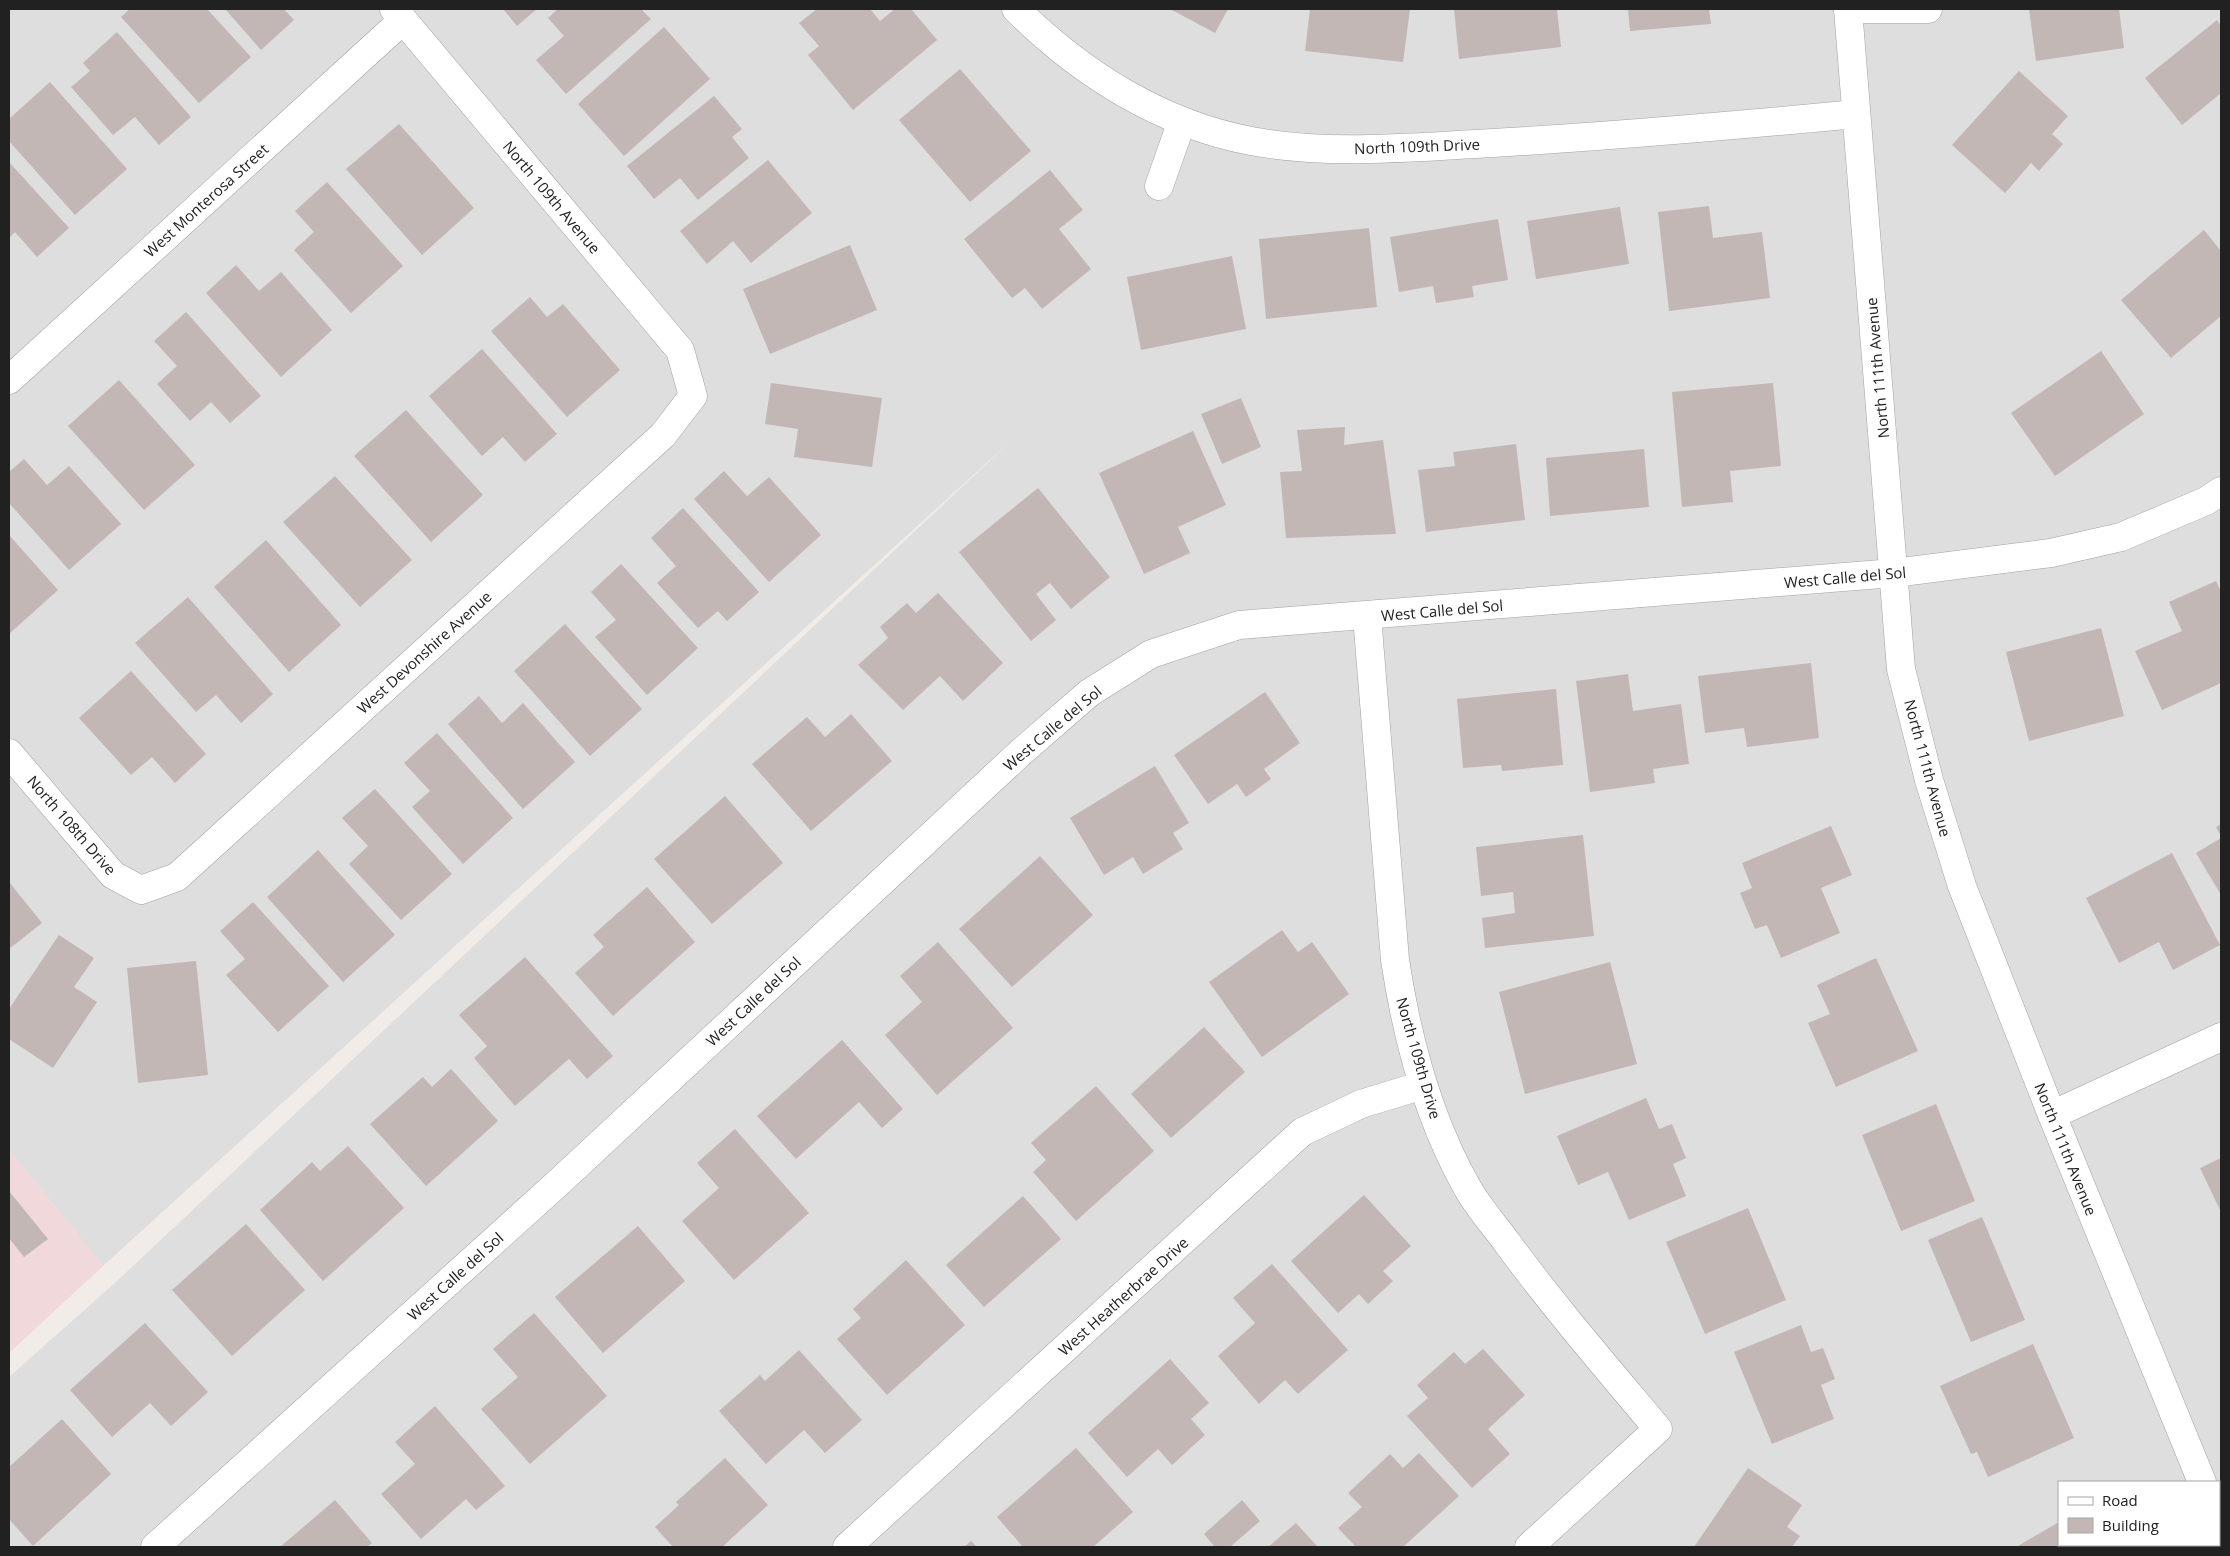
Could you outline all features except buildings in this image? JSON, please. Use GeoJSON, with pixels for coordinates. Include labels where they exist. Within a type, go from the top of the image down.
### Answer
{"type":"FeatureCollection","features":[{"type":"Feature","properties":{"kind":"street","name":"North 109th Drive"},"geometry":{"type":"LineString","coordinates":[[1016,9],[1070,58],[1111,85],[1152,108],[1182,121],[1250,141],[1304,149],[1392,148],[1541,141],[1856,114]]}},
{"type":"Feature","properties":{"kind":"street"},"geometry":{"type":"LineString","coordinates":[[1848,9],[1928,9]]}},
{"type":"Feature","properties":{"kind":"street","name":"North 111th Avenue"},"geometry":{"type":"LineString","coordinates":[[1848,9],[1901,669],[1929,780],[1962,886],[2052,1115],[2202,1481]]}},
{"type":"Feature","properties":{"kind":"street","name":"West Monterosa Street"},"geometry":{"type":"LineString","coordinates":[[9,380],[398,14]]}},
{"type":"Feature","properties":{"kind":"street","name":"North 109th Avenue"},"geometry":{"type":"LineString","coordinates":[[398,14],[680,350],[693,396]]}},
{"type":"Feature","properties":{"kind":"street"},"geometry":{"type":"LineString","coordinates":[[1159,186],[1182,121]]}},
{"type":"Feature","properties":{"kind":"street","name":"West Devonshire Avenue"},"geometry":{"type":"LineString","coordinates":[[141,890],[177,877],[663,435],[693,396]]}},
{"type":"Feature","properties":{"kind":"street","name":"West Calle del Sol"},"geometry":{"type":"LineString","coordinates":[[155,1547],[559,1182],[1019,754],[1089,693],[1151,654],[1240,626],[1894,574],[2051,553],[2122,537],[2206,501],[2221,491]]}},
{"type":"Feature","properties":{"kind":"street","name":"North 109th Drive"},"geometry":{"type":"LineString","coordinates":[[1367,616],[1395,960],[1403,1012],[1423,1085],[1444,1143],[1469,1190],[1544,1293],[1658,1428],[1529,1547]]}},
{"type":"Feature","properties":{"kind":"street","name":"North 108th Drive"},"geometry":{"type":"LineString","coordinates":[[9,753],[113,875],[141,890]]}},
{"type":"Feature","properties":{"kind":"street"},"geometry":{"type":"LineString","coordinates":[[2052,1115],[2221,1037]]}},
{"type":"Feature","properties":{"kind":"street","name":"West Heatherbrae Drive"},"geometry":{"type":"LineString","coordinates":[[848,1547],[1302,1132],[1361,1104],[1423,1085]]}},
{"type":"Feature","properties":{"kind":"shaded area"},"geometry":{"type":"Polygon","coordinates":[[[9,9],[2221,9],[2221,1547],[9,1547],[9,1377],[117,1281],[1013,439],[103,1266],[9,1150],[9,9]]]}},
{"type":"Feature","properties":{"kind":"shaded area"},"geometry":{"type":"Polygon","coordinates":[[[9,1150],[103,1266],[9,1353],[9,1150]]]}}]}
